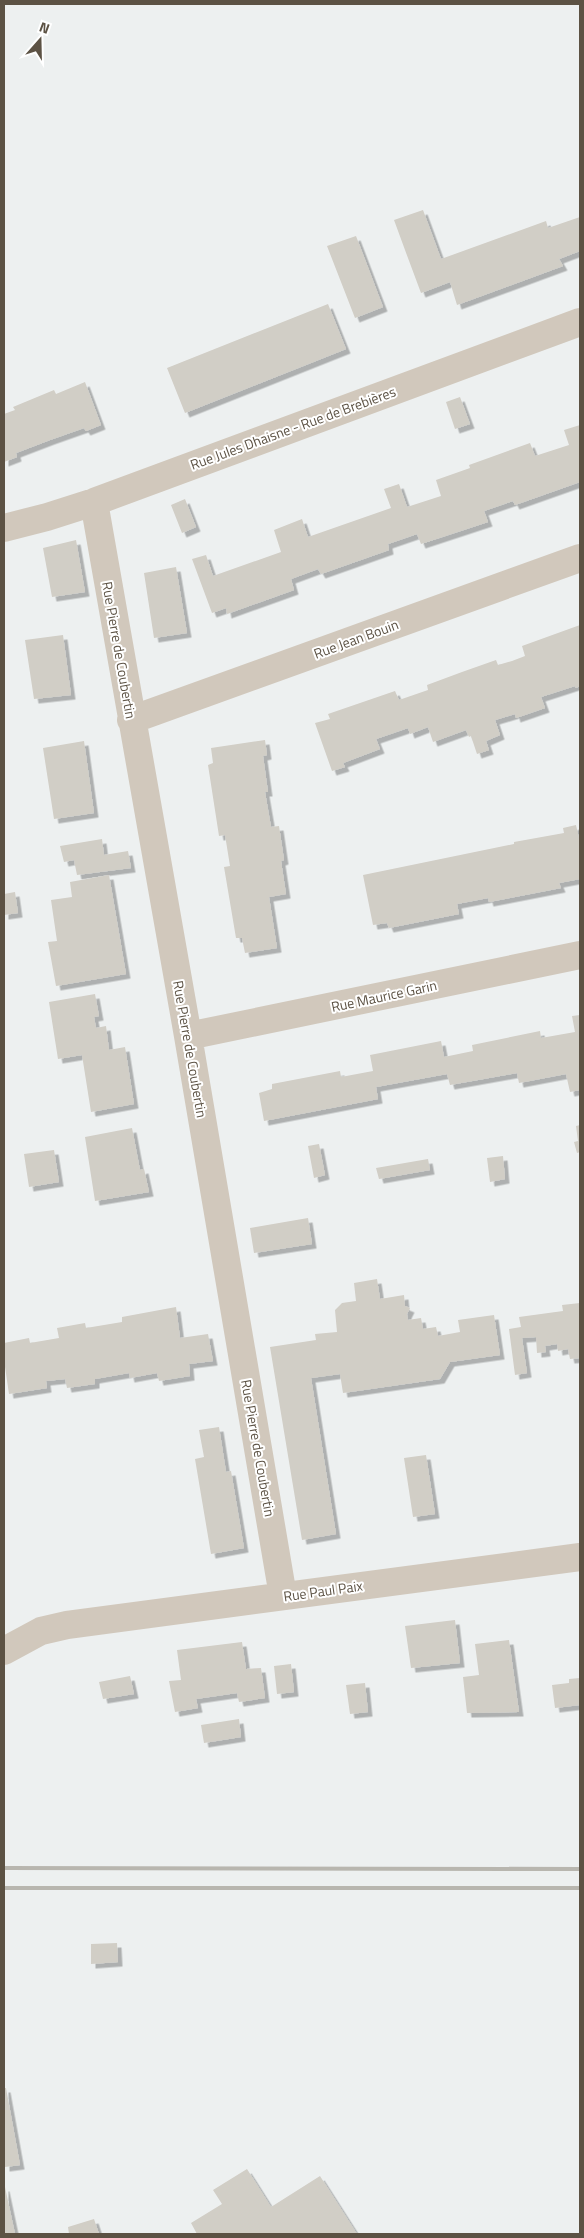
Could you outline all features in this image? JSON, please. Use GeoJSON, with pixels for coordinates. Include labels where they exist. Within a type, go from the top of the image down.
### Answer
{"type":"FeatureCollection","features":[{"type":"Feature","properties":{"kind":"street","name":"Rue Jules Dhaisne - Rue de Brebières"},"geometry":{"type":"LineString","coordinates":[[4,528],[48,517],[94,502],[580,322]]}},
{"type":"Feature","properties":{"kind":"street","name":"Rue Pierre de Coubertin"},"geometry":{"type":"LineString","coordinates":[[94,502],[188,1036],[283,1596]]}},
{"type":"Feature","properties":{"kind":"street","name":"Rue Jean Bouin"},"geometry":{"type":"LineString","coordinates":[[131,720],[580,558]]}},
{"type":"Feature","properties":{"kind":"street","name":"Rue Maurice Garin"},"geometry":{"type":"LineString","coordinates":[[188,1036],[580,955]]}},
{"type":"Feature","properties":{"kind":"street","name":"Rue Paul Paix"},"geometry":{"type":"LineString","coordinates":[[4,1651],[41,1631],[67,1625],[580,1557]]}},
{"type":"Feature","properties":{"kind":"street","name":"Rue Paul Paix"},"geometry":{"type":"LineString","coordinates":[[4,1629],[40,1624],[67,1625]]}},
{"type":"Feature","properties":{"kind":"building"},"geometry":{"type":"Polygon","coordinates":[[[423,210],[441,259],[546,221],[548,228],[580,217],[580,251],[559,259],[563,266],[457,305],[450,282],[421,293],[394,220],[423,210]]]}},
{"type":"Feature","properties":{"kind":"building"},"geometry":{"type":"Polygon","coordinates":[[[356,236],[383,307],[355,318],[327,246],[356,236]]]}},
{"type":"Feature","properties":{"kind":"building"},"geometry":{"type":"Polygon","coordinates":[[[328,304],[346,349],[185,413],[167,368],[328,304]]]}},
{"type":"Feature","properties":{"kind":"building"},"geometry":{"type":"Polygon","coordinates":[[[85,382],[101,425],[86,431],[84,428],[50,440],[16,453],[17,457],[4,462],[4,414],[15,410],[13,407],[54,390],[56,394],[85,382]]]}},
{"type":"Feature","properties":{"kind":"building"},"geometry":{"type":"Polygon","coordinates":[[[460,397],[470,424],[455,429],[446,402],[460,397]]]}},
{"type":"Feature","properties":{"kind":"building"},"geometry":{"type":"Polygon","coordinates":[[[580,425],[580,482],[515,505],[513,501],[484,511],[488,522],[421,544],[417,534],[388,544],[389,550],[321,574],[318,569],[291,579],[294,590],[227,614],[226,608],[212,613],[192,559],[206,555],[213,576],[281,552],[274,530],[302,519],[308,537],[391,508],[384,489],[399,484],[407,507],[441,496],[436,480],[470,468],[469,465],[530,443],[535,456],[569,445],[564,430],[580,425]]]}},
{"type":"Feature","properties":{"kind":"building"},"geometry":{"type":"Polygon","coordinates":[[[185,499],[196,527],[182,533],[171,505],[185,499]]]}},
{"type":"Feature","properties":{"kind":"building"},"geometry":{"type":"Polygon","coordinates":[[[76,540],[85,592],[52,597],[43,548],[76,540]]]}},
{"type":"Feature","properties":{"kind":"building"},"geometry":{"type":"Polygon","coordinates":[[[176,567],[187,633],[154,638],[144,573],[176,567]]]}},
{"type":"Feature","properties":{"kind":"building"},"geometry":{"type":"Polygon","coordinates":[[[580,625],[580,686],[541,697],[545,708],[516,718],[515,714],[495,720],[500,735],[486,741],[489,750],[477,754],[471,736],[469,737],[466,730],[433,742],[428,727],[410,734],[408,728],[376,739],[380,749],[343,763],[345,767],[332,771],[315,723],[330,719],[328,714],[395,691],[399,700],[428,690],[427,685],[496,660],[498,665],[512,661],[525,656],[522,646],[580,625]]]}},
{"type":"Feature","properties":{"kind":"building"},"geometry":{"type":"Polygon","coordinates":[[[63,635],[71,695],[34,699],[25,640],[63,635]]]}},
{"type":"Feature","properties":{"kind":"building"},"geometry":{"type":"Polygon","coordinates":[[[265,740],[267,755],[263,756],[268,792],[265,792],[271,827],[279,826],[284,860],[281,861],[286,894],[269,897],[277,948],[245,953],[242,938],[236,938],[224,867],[230,866],[225,835],[219,836],[208,765],[213,763],[211,748],[265,740]]]}},
{"type":"Feature","properties":{"kind":"building"},"geometry":{"type":"Polygon","coordinates":[[[84,741],[94,813],[54,819],[43,748],[84,741]]]}},
{"type":"Feature","properties":{"kind":"building"},"geometry":{"type":"Polygon","coordinates":[[[576,825],[580,843],[580,879],[559,883],[561,888],[489,902],[488,898],[457,904],[459,914],[389,928],[387,923],[373,925],[363,875],[564,833],[563,828],[576,825]]]}},
{"type":"Feature","properties":{"kind":"building"},"geometry":{"type":"Polygon","coordinates":[[[102,839],[104,855],[128,851],[131,868],[77,875],[74,860],[64,862],[60,846],[102,839]]]}},
{"type":"Feature","properties":{"kind":"building"},"geometry":{"type":"Polygon","coordinates":[[[109,875],[126,974],[56,986],[48,942],[57,941],[51,900],[72,897],[70,882],[109,875]]]}},
{"type":"Feature","properties":{"kind":"building"},"geometry":{"type":"Polygon","coordinates":[[[15,892],[18,913],[4,915],[4,894],[15,892]]]}},
{"type":"Feature","properties":{"kind":"building"},"geometry":{"type":"Polygon","coordinates":[[[95,994],[99,1016],[94,1017],[96,1028],[106,1026],[109,1050],[125,1047],[134,1104],[91,1112],[82,1055],[58,1059],[49,1002],[95,994]]]}},
{"type":"Feature","properties":{"kind":"building"},"geometry":{"type":"Polygon","coordinates":[[[580,1015],[580,1090],[570,1092],[566,1074],[519,1083],[517,1073],[450,1085],[447,1074],[376,1087],[378,1099],[264,1121],[259,1093],[272,1089],[272,1084],[340,1071],[341,1077],[373,1071],[370,1055],[441,1041],[444,1057],[473,1051],[472,1045],[540,1031],[541,1038],[575,1032],[572,1016],[580,1015]]]}},
{"type":"Feature","properties":{"kind":"building"},"geometry":{"type":"Polygon","coordinates":[[[580,1125],[580,1152],[577,1153],[574,1142],[578,1141],[576,1126],[580,1125]]]}},
{"type":"Feature","properties":{"kind":"building"},"geometry":{"type":"Polygon","coordinates":[[[132,1128],[140,1170],[144,1169],[149,1192],[95,1201],[85,1137],[132,1128]]]}},
{"type":"Feature","properties":{"kind":"building"},"geometry":{"type":"Polygon","coordinates":[[[319,1144],[325,1175],[314,1178],[308,1146],[319,1144]]]}},
{"type":"Feature","properties":{"kind":"building"},"geometry":{"type":"Polygon","coordinates":[[[54,1150],[59,1182],[29,1187],[24,1154],[54,1150]]]}},
{"type":"Feature","properties":{"kind":"building"},"geometry":{"type":"Polygon","coordinates":[[[503,1156],[505,1179],[490,1182],[487,1158],[503,1156]]]}},
{"type":"Feature","properties":{"kind":"building"},"geometry":{"type":"Polygon","coordinates":[[[428,1159],[430,1170],[379,1179],[376,1168],[428,1159]]]}},
{"type":"Feature","properties":{"kind":"building"},"geometry":{"type":"Polygon","coordinates":[[[308,1218],[312,1244],[254,1253],[250,1228],[308,1218]]]}},
{"type":"Feature","properties":{"kind":"building"},"geometry":{"type":"Polygon","coordinates":[[[377,1279],[380,1299],[404,1295],[405,1306],[410,1308],[407,1314],[408,1320],[421,1318],[423,1329],[436,1327],[438,1336],[460,1332],[458,1320],[494,1315],[500,1355],[450,1362],[440,1379],[343,1393],[340,1374],[311,1378],[336,1534],[302,1540],[270,1347],[316,1340],[315,1334],[337,1332],[335,1310],[342,1303],[356,1301],[354,1283],[377,1279]]]}},
{"type":"Feature","properties":{"kind":"building"},"geometry":{"type":"Polygon","coordinates":[[[580,1303],[580,1358],[570,1359],[568,1349],[558,1351],[557,1344],[545,1346],[546,1352],[537,1353],[536,1337],[522,1338],[527,1373],[515,1375],[509,1329],[521,1327],[519,1317],[563,1311],[562,1305],[580,1303]]]}},
{"type":"Feature","properties":{"kind":"building"},"geometry":{"type":"Polygon","coordinates":[[[176,1307],[180,1338],[208,1334],[213,1361],[189,1364],[190,1376],[159,1381],[157,1373],[130,1378],[129,1373],[95,1379],[95,1384],[67,1388],[65,1379],[46,1381],[47,1388],[9,1394],[4,1360],[4,1343],[29,1338],[30,1343],[59,1338],[57,1328],[85,1323],[86,1328],[122,1322],[122,1317],[176,1307]]]}},
{"type":"Feature","properties":{"kind":"building"},"geometry":{"type":"Polygon","coordinates":[[[219,1427],[226,1472],[231,1471],[244,1548],[211,1554],[195,1459],[204,1457],[199,1430],[219,1427]]]}},
{"type":"Feature","properties":{"kind":"building"},"geometry":{"type":"Polygon","coordinates":[[[426,1455],[435,1514],[413,1517],[404,1458],[426,1455]]]}},
{"type":"Feature","properties":{"kind":"building"},"geometry":{"type":"Polygon","coordinates":[[[455,1620],[460,1663],[411,1668],[405,1626],[455,1620]]]}},
{"type":"Feature","properties":{"kind":"building"},"geometry":{"type":"Polygon","coordinates":[[[509,1640],[519,1712],[467,1713],[463,1677],[479,1675],[475,1644],[509,1640]]]}},
{"type":"Feature","properties":{"kind":"building"},"geometry":{"type":"Polygon","coordinates":[[[242,1642],[246,1669],[261,1668],[265,1698],[239,1702],[237,1693],[196,1699],[198,1708],[175,1712],[169,1681],[181,1680],[177,1650],[242,1642]]]}},
{"type":"Feature","properties":{"kind":"building"},"geometry":{"type":"Polygon","coordinates":[[[291,1664],[294,1692],[277,1694],[274,1666],[291,1664]]]}},
{"type":"Feature","properties":{"kind":"building"},"geometry":{"type":"Polygon","coordinates":[[[130,1676],[134,1694],[103,1699],[99,1682],[130,1676]]]}},
{"type":"Feature","properties":{"kind":"building"},"geometry":{"type":"Polygon","coordinates":[[[580,1678],[580,1705],[555,1708],[552,1685],[569,1683],[569,1679],[580,1678]]]}},
{"type":"Feature","properties":{"kind":"building"},"geometry":{"type":"Polygon","coordinates":[[[365,1683],[368,1712],[350,1714],[346,1685],[365,1683]]]}},
{"type":"Feature","properties":{"kind":"building"},"geometry":{"type":"Polygon","coordinates":[[[239,1719],[241,1737],[204,1743],[201,1725],[239,1719]]]}},
{"type":"Feature","properties":{"kind":"building"},"geometry":{"type":"Polygon","coordinates":[[[117,1943],[118,1962],[91,1964],[91,1944],[117,1943]]]}},
{"type":"Feature","properties":{"kind":"building"},"geometry":{"type":"Polygon","coordinates":[[[4,2088],[6,2088],[20,2165],[5,2167],[4,2088]]]}},
{"type":"Feature","properties":{"kind":"building"},"geometry":{"type":"Polygon","coordinates":[[[247,2169],[271,2207],[320,2176],[357,2234],[197,2234],[191,2223],[222,2204],[213,2190],[247,2169]]]}},
{"type":"Feature","properties":{"kind":"building"},"geometry":{"type":"Polygon","coordinates":[[[5,2187],[15,2234],[4,2234],[5,2187]]]}},
{"type":"Feature","properties":{"kind":"building"},"geometry":{"type":"Polygon","coordinates":[[[94,2219],[99,2234],[69,2234],[68,2227],[94,2219]]]}},
{"type":"Feature","properties":{"kind":"railway"},"geometry":{"type":"LineString","coordinates":[[4,1868],[580,1869]]}},
{"type":"Feature","properties":{"kind":"railway"},"geometry":{"type":"LineString","coordinates":[[4,1888],[580,1888]]}}]}
